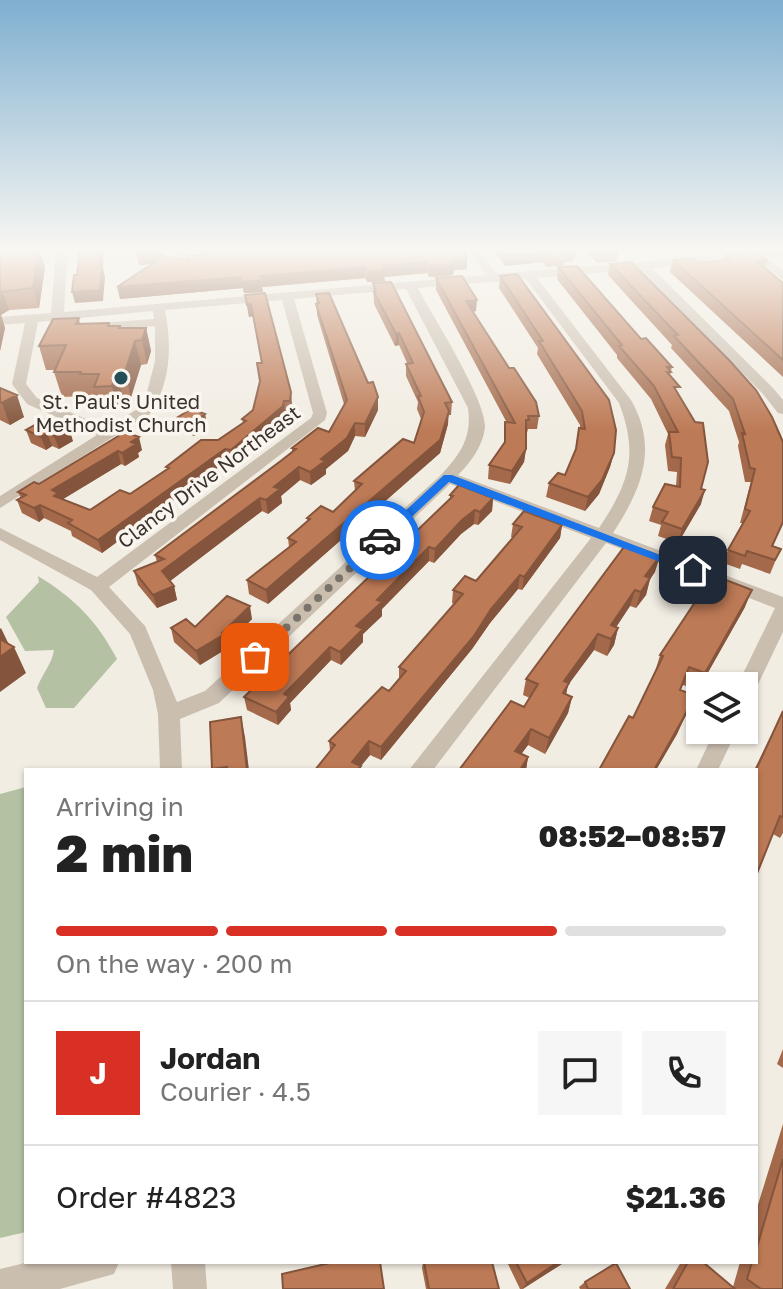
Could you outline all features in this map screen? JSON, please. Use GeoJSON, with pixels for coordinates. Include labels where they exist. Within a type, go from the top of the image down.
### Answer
{"type":"FeatureCollection","features":[{"type":"Feature","properties":{"kind":"street"},"geometry":{"type":"LineString","coordinates":[[57,310],[57,316]]}},
{"type":"Feature","properties":{"kind":"street"},"geometry":{"type":"LineString","coordinates":[[58,331],[178,310]]}},
{"type":"Feature","properties":{"kind":"street"},"geometry":{"type":"LineString","coordinates":[[217,310],[218,316]]}},
{"type":"Feature","properties":{"kind":"street","name":"Clancy Drive Northeast"},"geometry":{"type":"LineString","coordinates":[[98,586],[318,420],[320,413],[291,310]]}},
{"type":"Feature","properties":{"kind":"street"},"geometry":{"type":"LineString","coordinates":[[169,714],[212,697],[465,459],[476,440],[479,425],[475,408],[423,310]]}},
{"type":"Feature","properties":{"kind":"street"},"geometry":{"type":"LineString","coordinates":[[422,768],[602,536],[639,474],[637,426],[626,403],[556,310]]}},
{"type":"Feature","properties":{"kind":"street"},"geometry":{"type":"LineString","coordinates":[[688,310],[783,410]]}},
{"type":"Feature","properties":{"kind":"street"},"geometry":{"type":"LineString","coordinates":[[0,321],[57,316],[160,314]]}},
{"type":"Feature","properties":{"kind":"street"},"geometry":{"type":"LineString","coordinates":[[0,503],[145,411],[152,402],[164,348],[160,314]]}},
{"type":"Feature","properties":{"kind":"street"},"geometry":{"type":"LineString","coordinates":[[32,318],[19,384],[23,393],[32,401],[108,434]]}},
{"type":"Feature","properties":{"kind":"street"},"geometry":{"type":"LineString","coordinates":[[26,347],[44,345]]}},
{"type":"Feature","properties":{"kind":"street"},"geometry":{"type":"LineString","coordinates":[[448,477],[783,604]]}},
{"type":"Feature","properties":{"kind":"street"},"geometry":{"type":"LineString","coordinates":[[0,533],[98,586],[138,631],[164,690],[169,714],[171,768]]}},
{"type":"Feature","properties":{"kind":"street"},"geometry":{"type":"LineString","coordinates":[[754,672],[783,611]]}},
{"type":"Feature","properties":{"kind":"street"},"geometry":{"type":"LineString","coordinates":[[708,768],[719,744]]}},
{"type":"Feature","properties":{"kind":"street"},"geometry":{"type":"LineString","coordinates":[[0,1286],[94,1264]]}},
{"type":"Feature","properties":{"kind":"street"},"geometry":{"type":"LineString","coordinates":[[188,1264],[190,1289]]}},
{"type":"Feature","properties":{"kind":"green space"},"geometry":{"type":"Polygon","coordinates":[[[38,576],[84,612],[117,659],[74,708],[46,708],[37,688],[54,650],[25,651],[6,617],[39,582],[38,576]]]}},
{"type":"Feature","properties":{"kind":"green space"},"geometry":{"type":"Polygon","coordinates":[[[24,788],[24,1232],[0,1238],[0,794],[24,788]]]}},
{"type":"Feature","properties":{"kind":"building"},"geometry":{"type":"Polygon","coordinates":[[[252,310],[270,310],[291,392],[290,401],[284,401],[283,406],[231,450],[225,449],[98,540],[68,523],[72,520],[40,505],[34,508],[17,500],[26,495],[18,492],[34,482],[39,484],[125,432],[139,437],[131,442],[136,444],[122,453],[118,451],[52,490],[58,493],[54,496],[90,510],[120,490],[130,494],[169,468],[166,467],[201,440],[218,440],[246,421],[242,419],[253,410],[260,381],[257,363],[262,363],[252,310]]]}},
{"type":"Feature","properties":{"kind":"building"},"geometry":{"type":"Polygon","coordinates":[[[318,310],[336,310],[368,383],[373,382],[378,397],[365,424],[355,423],[347,438],[321,459],[325,461],[310,472],[299,467],[274,487],[280,489],[266,500],[260,498],[162,571],[174,586],[153,595],[134,571],[164,559],[155,555],[282,460],[318,428],[329,432],[347,400],[318,310]]]}},
{"type":"Feature","properties":{"kind":"building"},"geometry":{"type":"Polygon","coordinates":[[[384,310],[405,310],[452,402],[445,403],[449,411],[440,440],[266,590],[247,580],[296,542],[288,538],[321,506],[333,512],[362,484],[354,481],[403,439],[414,443],[424,412],[418,396],[421,396],[406,364],[413,363],[399,333],[396,334],[384,310]]]}},
{"type":"Feature","properties":{"kind":"building"},"geometry":{"type":"Polygon","coordinates":[[[454,310],[472,310],[509,368],[514,368],[536,402],[539,416],[528,416],[529,420],[526,420],[526,449],[512,471],[489,465],[505,442],[505,422],[515,423],[454,310]]]}},
{"type":"Feature","properties":{"kind":"building"},"geometry":{"type":"Polygon","coordinates":[[[523,310],[543,310],[609,400],[616,430],[614,453],[602,480],[588,497],[549,483],[558,473],[565,475],[576,449],[579,428],[585,429],[582,411],[539,341],[543,341],[523,310]]]}},
{"type":"Feature","properties":{"kind":"building"},"geometry":{"type":"Polygon","coordinates":[[[593,310],[616,310],[641,339],[646,338],[672,367],[667,367],[671,372],[667,372],[680,387],[674,387],[695,422],[703,423],[708,462],[701,489],[705,490],[682,529],[662,522],[668,512],[653,507],[665,484],[680,487],[681,458],[672,457],[669,432],[678,432],[654,386],[619,346],[622,345],[593,310]]]}},
{"type":"Feature","properties":{"kind":"building"},"geometry":{"type":"Polygon","coordinates":[[[654,310],[679,310],[729,360],[756,390],[783,442],[783,522],[772,546],[781,549],[775,560],[747,551],[745,556],[728,550],[750,511],[745,509],[755,469],[750,468],[742,433],[745,434],[733,399],[674,336],[678,335],[654,310]]]}},
{"type":"Feature","properties":{"kind":"building"},"geometry":{"type":"Polygon","coordinates":[[[728,310],[783,310],[783,360],[728,310]]]}},
{"type":"Feature","properties":{"kind":"building"},"geometry":{"type":"Polygon","coordinates":[[[79,318],[76,324],[109,323],[108,326],[119,328],[146,328],[142,340],[135,341],[125,372],[116,372],[112,386],[94,387],[99,374],[54,372],[66,345],[39,346],[53,319],[79,318]]]}},
{"type":"Feature","properties":{"kind":"building"},"geometry":{"type":"Polygon","coordinates":[[[0,388],[17,395],[2,403],[0,388]]]}},
{"type":"Feature","properties":{"kind":"building"},"geometry":{"type":"Polygon","coordinates":[[[191,409],[205,414],[192,423],[178,417],[191,409]]]}},
{"type":"Feature","properties":{"kind":"building"},"geometry":{"type":"Polygon","coordinates":[[[47,418],[69,428],[54,436],[47,433],[41,437],[26,430],[47,418]]]}},
{"type":"Feature","properties":{"kind":"building"},"geometry":{"type":"Polygon","coordinates":[[[459,485],[493,498],[480,512],[475,510],[462,520],[435,549],[429,547],[377,600],[382,602],[356,626],[363,629],[340,652],[330,647],[284,694],[289,697],[276,712],[244,697],[453,496],[450,495],[459,485]]]}},
{"type":"Feature","properties":{"kind":"building"},"geometry":{"type":"Polygon","coordinates":[[[524,511],[562,525],[524,577],[520,575],[491,609],[474,636],[381,747],[369,741],[352,762],[361,766],[359,768],[317,768],[335,745],[329,741],[382,687],[389,691],[406,671],[399,667],[463,594],[453,590],[465,576],[476,581],[522,527],[513,524],[524,511]]]}},
{"type":"Feature","properties":{"kind":"building"},"geometry":{"type":"Polygon","coordinates":[[[624,547],[635,551],[638,548],[660,556],[645,576],[650,578],[641,592],[635,590],[611,625],[618,628],[611,639],[598,634],[564,681],[569,683],[563,693],[572,697],[549,738],[531,729],[515,751],[528,757],[521,768],[461,768],[511,701],[524,707],[538,684],[526,679],[624,547]]]}},
{"type":"Feature","properties":{"kind":"building"},"geometry":{"type":"Polygon","coordinates":[[[713,575],[752,590],[706,672],[689,667],[686,672],[680,690],[686,692],[686,713],[655,768],[600,768],[629,716],[633,718],[663,656],[660,655],[713,575]]]}},
{"type":"Feature","properties":{"kind":"building"},"geometry":{"type":"Polygon","coordinates":[[[227,596],[250,606],[223,635],[196,651],[171,628],[186,619],[195,627],[227,596]]]}},
{"type":"Feature","properties":{"kind":"building"},"geometry":{"type":"Polygon","coordinates":[[[0,639],[14,647],[0,657],[0,639]]]}},
{"type":"Feature","properties":{"kind":"building"},"geometry":{"type":"Polygon","coordinates":[[[783,711],[783,817],[780,816],[758,871],[758,768],[783,711]]]}},
{"type":"Feature","properties":{"kind":"building"},"geometry":{"type":"Polygon","coordinates":[[[241,717],[247,768],[212,768],[210,722],[241,717]]]}},
{"type":"Feature","properties":{"kind":"building"},"geometry":{"type":"Polygon","coordinates":[[[783,1159],[783,1289],[761,1289],[747,1279],[751,1264],[758,1264],[758,1243],[783,1159]]]}},
{"type":"Feature","properties":{"kind":"building"},"geometry":{"type":"Polygon","coordinates":[[[325,1264],[380,1264],[384,1289],[283,1289],[282,1274],[325,1264]]]}},
{"type":"Feature","properties":{"kind":"building"},"geometry":{"type":"Polygon","coordinates":[[[424,1264],[493,1264],[499,1289],[429,1289],[424,1264]]]}},
{"type":"Feature","properties":{"kind":"building"},"geometry":{"type":"Polygon","coordinates":[[[517,1264],[555,1264],[527,1283],[517,1264]]]}},
{"type":"Feature","properties":{"kind":"building"},"geometry":{"type":"Polygon","coordinates":[[[617,1264],[630,1289],[588,1289],[585,1282],[617,1264]]]}},
{"type":"Feature","properties":{"kind":"building"},"geometry":{"type":"Polygon","coordinates":[[[687,1264],[705,1264],[735,1289],[673,1289],[687,1264]]]}},
{"type":"Feature","properties":{"kind":"way so far"},"geometry":{"type":"LineString","coordinates":[[255,657],[380,540]]}},
{"type":"Feature","properties":{"kind":"place","name":"St. Paul's United Methodist Church"},"geometry":{"type":"Point","coordinates":[121,378]}},
{"type":"Feature","properties":{"kind":"route"},"geometry":{"type":"LineString","coordinates":[[380,540],[448,477],[693,570]]}}]}
